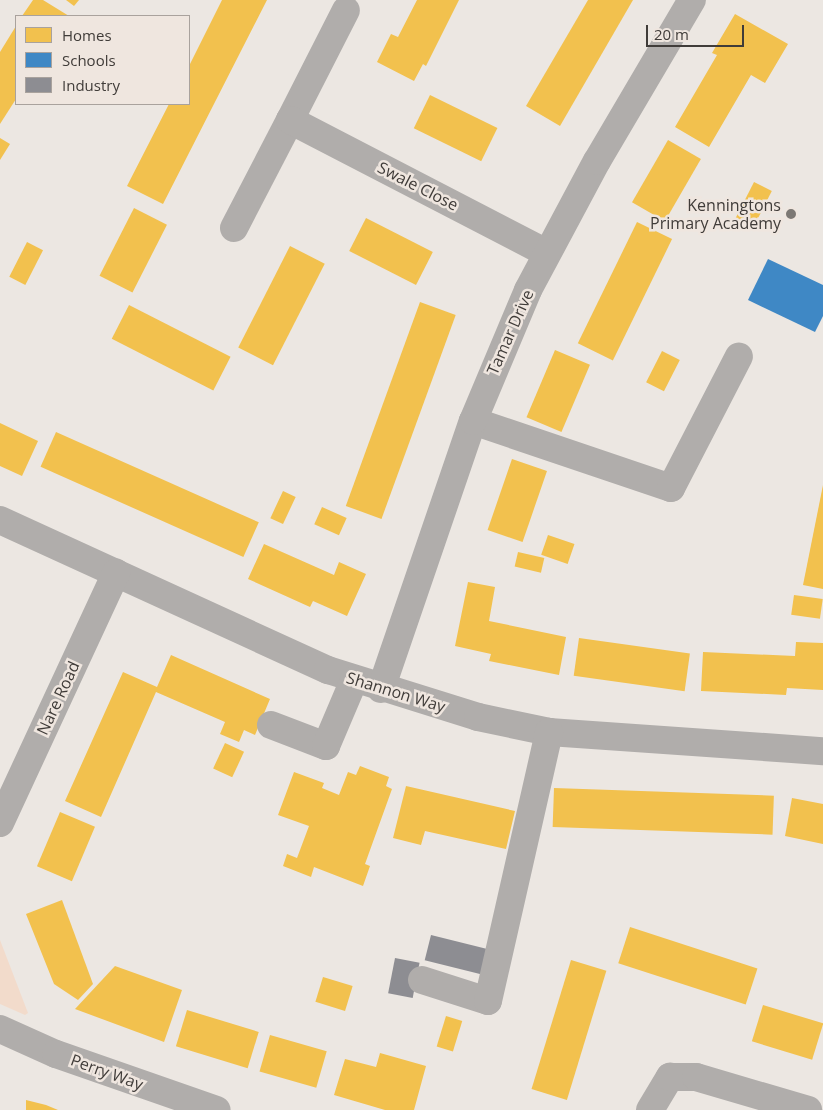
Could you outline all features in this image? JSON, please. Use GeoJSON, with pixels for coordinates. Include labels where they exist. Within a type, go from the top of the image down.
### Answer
{"type":"FeatureCollection","features":[{"type":"Feature","properties":{"kind":"street","name":"Tamar Drive"},"geometry":{"type":"LineString","coordinates":[[381,689],[473,422],[547,253],[692,0]]}},
{"type":"Feature","properties":{"kind":"street"},"geometry":{"type":"LineString","coordinates":[[234,228],[346,10]]}},
{"type":"Feature","properties":{"kind":"street","name":"Swale Close"},"geometry":{"type":"LineString","coordinates":[[290,120],[547,253]]}},
{"type":"Feature","properties":{"kind":"street"},"geometry":{"type":"LineString","coordinates":[[473,422],[671,488],[738,356]]}},
{"type":"Feature","properties":{"kind":"street","name":"Shannon Way"},"geometry":{"type":"LineString","coordinates":[[0,520],[354,680],[478,717],[549,732],[823,751]]}},
{"type":"Feature","properties":{"kind":"street","name":"Nare Road"},"geometry":{"type":"LineString","coordinates":[[0,823],[116,573]]}},
{"type":"Feature","properties":{"kind":"street"},"geometry":{"type":"LineString","coordinates":[[271,725],[326,746],[354,680]]}},
{"type":"Feature","properties":{"kind":"street"},"geometry":{"type":"LineString","coordinates":[[422,980],[488,1001],[549,732]]}},
{"type":"Feature","properties":{"kind":"street","name":"Perry Way"},"geometry":{"type":"LineString","coordinates":[[0,1029],[56,1054],[217,1110]]}},
{"type":"Feature","properties":{"kind":"street"},"geometry":{"type":"LineString","coordinates":[[650,1110],[670,1077],[696,1076],[808,1110]]}},
{"type":"Feature","properties":{"kind":"shaded area"},"geometry":{"type":"Polygon","coordinates":[[[0,940],[28,1013],[25,1015],[0,1004],[0,940]]]}},
{"type":"Feature","properties":{"kind":"building: Homes"},"geometry":{"type":"Polygon","coordinates":[[[33,0],[43,0],[67,15],[23,15],[33,0]]]}},
{"type":"Feature","properties":{"kind":"building: Homes"},"geometry":{"type":"Polygon","coordinates":[[[66,0],[79,0],[74,6],[66,0]]]}},
{"type":"Feature","properties":{"kind":"building: Homes"},"geometry":{"type":"Polygon","coordinates":[[[222,0],[267,0],[163,204],[127,186],[168,105],[190,105],[190,64],[222,0]]]}},
{"type":"Feature","properties":{"kind":"building: Homes"},"geometry":{"type":"Polygon","coordinates":[[[417,0],[459,0],[426,66],[423,64],[414,81],[377,62],[391,34],[398,37],[417,0]]]}},
{"type":"Feature","properties":{"kind":"building: Homes"},"geometry":{"type":"Polygon","coordinates":[[[588,0],[633,0],[560,126],[526,106],[588,0]]]}},
{"type":"Feature","properties":{"kind":"building: Homes"},"geometry":{"type":"Polygon","coordinates":[[[735,14],[788,44],[765,83],[751,75],[709,147],[675,127],[717,55],[712,53],[735,14]]]}},
{"type":"Feature","properties":{"kind":"building: Homes"},"geometry":{"type":"Polygon","coordinates":[[[15,28],[15,101],[0,124],[0,52],[15,28]]]}},
{"type":"Feature","properties":{"kind":"building: Homes"},"geometry":{"type":"Polygon","coordinates":[[[430,95],[497,128],[481,161],[414,128],[430,95]]]}},
{"type":"Feature","properties":{"kind":"building: Homes"},"geometry":{"type":"Polygon","coordinates":[[[0,138],[10,144],[0,160],[0,138]]]}},
{"type":"Feature","properties":{"kind":"building: Homes"},"geometry":{"type":"Polygon","coordinates":[[[668,140],[701,159],[665,221],[632,202],[668,140]]]}},
{"type":"Feature","properties":{"kind":"building: Homes"},"geometry":{"type":"Polygon","coordinates":[[[754,182],[772,191],[754,227],[736,218],[754,182]]]}},
{"type":"Feature","properties":{"kind":"building: Homes"},"geometry":{"type":"Polygon","coordinates":[[[134,208],[167,225],[132,293],[99,276],[134,208]]]}},
{"type":"Feature","properties":{"kind":"building: Homes"},"geometry":{"type":"Polygon","coordinates":[[[366,218],[433,252],[416,285],[349,251],[366,218]]]}},
{"type":"Feature","properties":{"kind":"building: Homes"},"geometry":{"type":"Polygon","coordinates":[[[637,222],[672,239],[613,360],[578,343],[637,222]]]}},
{"type":"Feature","properties":{"kind":"building: Homes"},"geometry":{"type":"Polygon","coordinates":[[[27,242],[43,250],[25,285],[9,277],[27,242]]]}},
{"type":"Feature","properties":{"kind":"building: Homes"},"geometry":{"type":"Polygon","coordinates":[[[290,246],[325,264],[273,365],[238,348],[290,246]]]}},
{"type":"Feature","properties":{"kind":"building: Homes"},"geometry":{"type":"Polygon","coordinates":[[[420,302],[456,315],[381,519],[346,506],[420,302]]]}},
{"type":"Feature","properties":{"kind":"building: Homes"},"geometry":{"type":"Polygon","coordinates":[[[129,305],[231,357],[213,391],[112,339],[129,305]]]}},
{"type":"Feature","properties":{"kind":"building: Homes"},"geometry":{"type":"Polygon","coordinates":[[[555,350],[590,365],[561,432],[526,417],[555,350]]]}},
{"type":"Feature","properties":{"kind":"building: Homes"},"geometry":{"type":"Polygon","coordinates":[[[662,351],[680,360],[664,391],[646,382],[662,351]]]}},
{"type":"Feature","properties":{"kind":"building: Homes"},"geometry":{"type":"Polygon","coordinates":[[[0,423],[38,441],[22,476],[0,466],[0,423]]]}},
{"type":"Feature","properties":{"kind":"building: Homes"},"geometry":{"type":"Polygon","coordinates":[[[56,432],[259,522],[243,557],[41,467],[56,432]]]}},
{"type":"Feature","properties":{"kind":"building: Homes"},"geometry":{"type":"Polygon","coordinates":[[[512,459],[547,471],[523,542],[488,530],[512,459]]]}},
{"type":"Feature","properties":{"kind":"building: Homes"},"geometry":{"type":"Polygon","coordinates":[[[823,485],[823,589],[803,585],[823,485]]]}},
{"type":"Feature","properties":{"kind":"building: Homes"},"geometry":{"type":"Polygon","coordinates":[[[283,491],[296,497],[283,524],[270,518],[283,491]]]}},
{"type":"Feature","properties":{"kind":"building: Homes"},"geometry":{"type":"Polygon","coordinates":[[[322,507],[347,518],[339,535],[314,524],[322,507]]]}},
{"type":"Feature","properties":{"kind":"building: Homes"},"geometry":{"type":"Polygon","coordinates":[[[548,535],[574,544],[568,564],[541,555],[548,535]]]}},
{"type":"Feature","properties":{"kind":"building: Homes"},"geometry":{"type":"Polygon","coordinates":[[[264,544],[334,575],[339,562],[366,574],[347,616],[313,601],[310,607],[248,579],[264,544]]]}},
{"type":"Feature","properties":{"kind":"building: Homes"},"geometry":{"type":"Polygon","coordinates":[[[518,552],[544,558],[541,573],[515,567],[518,552]]]}},
{"type":"Feature","properties":{"kind":"building: Homes"},"geometry":{"type":"Polygon","coordinates":[[[468,582],[495,587],[489,621],[566,637],[559,675],[489,661],[491,654],[455,646],[468,582]]]}},
{"type":"Feature","properties":{"kind":"building: Homes"},"geometry":{"type":"Polygon","coordinates":[[[794,595],[823,599],[820,619],[791,615],[794,595]]]}},
{"type":"Feature","properties":{"kind":"building: Homes"},"geometry":{"type":"Polygon","coordinates":[[[579,638],[690,654],[685,691],[574,676],[579,638]]]}},
{"type":"Feature","properties":{"kind":"building: Homes"},"geometry":{"type":"Polygon","coordinates":[[[796,642],[823,643],[823,690],[787,688],[786,695],[701,691],[703,652],[795,656],[796,642]]]}},
{"type":"Feature","properties":{"kind":"building: Homes"},"geometry":{"type":"Polygon","coordinates":[[[171,655],[270,699],[255,735],[244,730],[239,742],[220,734],[225,722],[156,692],[101,817],[65,801],[123,672],[157,687],[171,655]]]}},
{"type":"Feature","properties":{"kind":"building: Homes"},"geometry":{"type":"Polygon","coordinates":[[[225,743],[244,752],[232,777],[213,768],[225,743]]]}},
{"type":"Feature","properties":{"kind":"building: Homes"},"geometry":{"type":"Polygon","coordinates":[[[360,766],[389,777],[386,786],[392,789],[365,864],[370,866],[363,886],[314,867],[311,877],[283,866],[287,854],[297,858],[309,826],[278,815],[294,772],[324,783],[322,788],[339,795],[348,772],[356,775],[360,766]]]}},
{"type":"Feature","properties":{"kind":"building: Homes"},"geometry":{"type":"Polygon","coordinates":[[[406,786],[515,811],[506,849],[425,831],[421,845],[393,838],[406,786]]]}},
{"type":"Feature","properties":{"kind":"building: Homes"},"geometry":{"type":"Polygon","coordinates":[[[554,788],[774,796],[773,835],[553,827],[554,788]]]}},
{"type":"Feature","properties":{"kind":"building: Homes"},"geometry":{"type":"Polygon","coordinates":[[[792,798],[823,804],[823,844],[785,836],[792,798]]]}},
{"type":"Feature","properties":{"kind":"building: Homes"},"geometry":{"type":"Polygon","coordinates":[[[60,812],[95,827],[72,881],[37,866],[60,812]]]}},
{"type":"Feature","properties":{"kind":"building: Homes"},"geometry":{"type":"Polygon","coordinates":[[[62,900],[93,984],[78,1000],[54,984],[26,914],[62,900]]]}},
{"type":"Feature","properties":{"kind":"building: Homes"},"geometry":{"type":"Polygon","coordinates":[[[630,927],[757,968],[746,1005],[618,963],[630,927]]]}},
{"type":"Feature","properties":{"kind":"building: Homes"},"geometry":{"type":"Polygon","coordinates":[[[571,960],[606,971],[567,1100],[532,1089],[571,960]]]}},
{"type":"Feature","properties":{"kind":"building: Homes"},"geometry":{"type":"Polygon","coordinates":[[[115,966],[182,990],[164,1042],[75,1009],[115,966]]]}},
{"type":"Feature","properties":{"kind":"building: Homes"},"geometry":{"type":"Polygon","coordinates":[[[323,977],[353,986],[345,1011],[315,1002],[323,977]]]}},
{"type":"Feature","properties":{"kind":"building: Homes"},"geometry":{"type":"Polygon","coordinates":[[[763,1005],[823,1023],[812,1060],[752,1041],[763,1005]]]}},
{"type":"Feature","properties":{"kind":"building: Homes"},"geometry":{"type":"Polygon","coordinates":[[[187,1010],[259,1032],[248,1068],[176,1046],[187,1010]]]}},
{"type":"Feature","properties":{"kind":"building: Homes"},"geometry":{"type":"Polygon","coordinates":[[[446,1016],[462,1021],[453,1052],[437,1047],[446,1016]]]}},
{"type":"Feature","properties":{"kind":"building: Homes"},"geometry":{"type":"Polygon","coordinates":[[[270,1035],[327,1051],[316,1088],[260,1072],[270,1035]]]}},
{"type":"Feature","properties":{"kind":"building: Homes"},"geometry":{"type":"Polygon","coordinates":[[[380,1053],[426,1066],[414,1110],[385,1110],[334,1095],[345,1059],[376,1067],[380,1053]]]}},
{"type":"Feature","properties":{"kind":"building: Homes"},"geometry":{"type":"Polygon","coordinates":[[[26,1100],[46,1105],[58,1110],[26,1110],[26,1100]]]}},
{"type":"Feature","properties":{"kind":"building: Schools"},"geometry":{"type":"Polygon","coordinates":[[[768,259],[823,285],[823,316],[815,332],[748,300],[768,259]]]}},
{"type":"Feature","properties":{"kind":"building: Industry"},"geometry":{"type":"Polygon","coordinates":[[[431,935],[488,949],[482,975],[425,960],[431,935]]]}},
{"type":"Feature","properties":{"kind":"building: Industry"},"geometry":{"type":"Polygon","coordinates":[[[395,958],[420,963],[413,998],[388,993],[395,958]]]}},
{"type":"Feature","properties":{"kind":"place","name":"Kenningtons Primary Academy"},"geometry":{"type":"Point","coordinates":[791,214]}}]}
